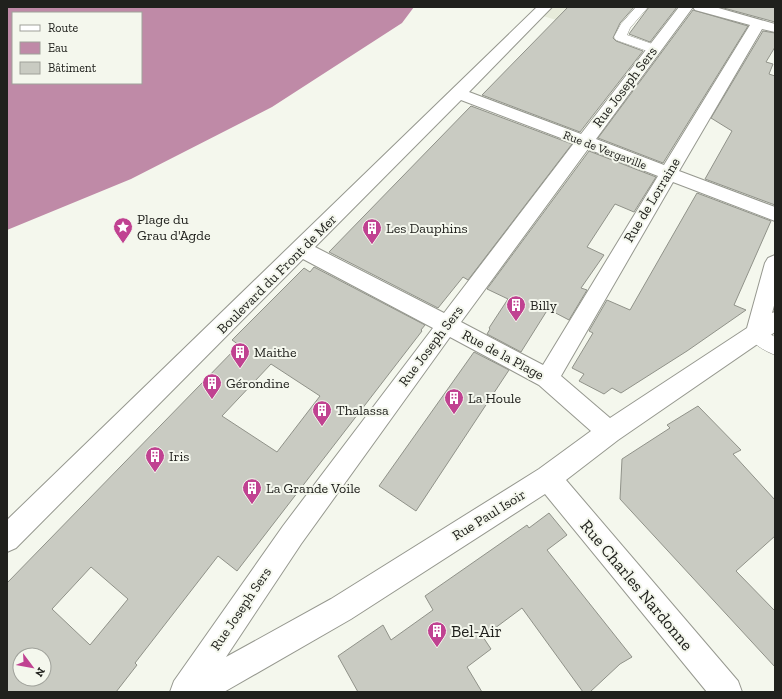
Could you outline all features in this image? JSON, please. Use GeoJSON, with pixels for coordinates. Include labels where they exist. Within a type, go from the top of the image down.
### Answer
{"type":"FeatureCollection","features":[{"type":"Feature","properties":{"kind":"street","name":"Boulevard du Front de Mer"},"geometry":{"type":"LineString","coordinates":[[7,540],[545,7]]}},
{"type":"Feature","properties":{"kind":"street","name":"Rue Joseph Sers"},"geometry":{"type":"LineString","coordinates":[[185,692],[292,535],[447,325],[686,7]]}},
{"type":"Feature","properties":{"kind":"street"},"geometry":{"type":"LineString","coordinates":[[700,7],[766,26]]}},
{"type":"Feature","properties":{"kind":"street","name":"Rue de Lorraine"},"geometry":{"type":"LineString","coordinates":[[547,378],[667,174],[766,26]]}},
{"type":"Feature","properties":{"kind":"street","name":"Rue de Vergaville"},"geometry":{"type":"LineString","coordinates":[[458,93],[775,214]]}},
{"type":"Feature","properties":{"kind":"street","name":"Rue de la Plage"},"geometry":{"type":"LineString","coordinates":[[302,249],[547,378],[609,432]]}},
{"type":"Feature","properties":{"kind":"street"},"geometry":{"type":"LineString","coordinates":[[769,334],[775,262]]}},
{"type":"Feature","properties":{"kind":"street","name":"Rue Paul Isoir"},"geometry":{"type":"LineString","coordinates":[[194,692],[341,609],[548,478],[609,432],[769,334]]}},
{"type":"Feature","properties":{"kind":"street","name":"Rue Charles Nardonne"},"geometry":{"type":"LineString","coordinates":[[548,478],[727,692]]}},
{"type":"Feature","properties":{"kind":"lane"},"geometry":{"type":"LineString","coordinates":[[642,7],[625,27],[620,37],[654,49]]}},
{"type":"Feature","properties":{"kind":"shaded area"},"geometry":{"type":"Polygon","coordinates":[[[551,7],[590,7],[573,25],[543,16],[551,7]]]}},
{"type":"Feature","properties":{"kind":"water"},"geometry":{"type":"Polygon","coordinates":[[[7,7],[414,7],[402,23],[272,107],[131,179],[7,230],[7,7]]]}},
{"type":"Feature","properties":{"kind":"building"},"geometry":{"type":"Polygon","coordinates":[[[568,7],[634,7],[620,23],[613,38],[616,41],[643,51],[580,132],[482,95],[568,7]]]}},
{"type":"Feature","properties":{"kind":"building"},"geometry":{"type":"Polygon","coordinates":[[[649,7],[677,7],[650,42],[629,34],[649,7]]]}},
{"type":"Feature","properties":{"kind":"building"},"geometry":{"type":"Polygon","coordinates":[[[720,7],[775,7],[775,22],[720,7]]]}},
{"type":"Feature","properties":{"kind":"building"},"geometry":{"type":"Polygon","coordinates":[[[693,10],[748,26],[663,163],[598,138],[693,10]]]}},
{"type":"Feature","properties":{"kind":"building"},"geometry":{"type":"Polygon","coordinates":[[[763,31],[775,33],[775,47],[766,62],[773,64],[769,74],[775,76],[775,205],[705,179],[732,131],[711,118],[763,31]]]}},
{"type":"Feature","properties":{"kind":"building"},"geometry":{"type":"Polygon","coordinates":[[[471,106],[572,144],[468,280],[463,277],[438,308],[329,252],[471,106]]]}},
{"type":"Feature","properties":{"kind":"building"},"geometry":{"type":"Polygon","coordinates":[[[589,151],[656,177],[634,212],[615,204],[587,247],[604,255],[581,288],[587,290],[569,320],[548,309],[521,352],[487,334],[490,329],[489,328],[508,299],[487,289],[589,151]]]}},
{"type":"Feature","properties":{"kind":"building"},"geometry":{"type":"Polygon","coordinates":[[[697,193],[771,221],[734,305],[746,310],[687,351],[621,393],[612,388],[604,394],[579,381],[584,374],[572,368],[593,333],[589,331],[607,300],[630,310],[697,193]]]}},
{"type":"Feature","properties":{"kind":"building"},"geometry":{"type":"Polygon","coordinates":[[[314,267],[425,325],[421,330],[422,331],[237,571],[218,556],[135,663],[137,665],[116,692],[7,692],[7,583],[239,345],[232,340],[304,268],[310,272],[314,267]],[[271,364],[222,416],[277,452],[320,396],[271,364]],[[91,567],[52,609],[90,645],[128,599],[91,567]]]}},
{"type":"Feature","properties":{"kind":"building"},"geometry":{"type":"Polygon","coordinates":[[[474,352],[509,370],[416,511],[379,486],[474,352]]]}},
{"type":"Feature","properties":{"kind":"building"},"geometry":{"type":"Polygon","coordinates":[[[698,406],[741,450],[733,454],[775,500],[775,536],[736,571],[775,611],[775,667],[620,499],[622,459],[670,428],[667,425],[698,406]]]}},
{"type":"Feature","properties":{"kind":"building"},"geometry":{"type":"Polygon","coordinates":[[[549,513],[567,535],[547,550],[632,657],[620,664],[590,692],[583,692],[522,608],[483,637],[491,649],[467,667],[482,692],[358,692],[338,656],[383,625],[391,640],[433,610],[425,596],[527,525],[529,528],[549,513]]]}},
{"type":"Feature","properties":{"kind":"place","name":"Plage du Grau d'Agde"},"geometry":{"type":"Point","coordinates":[123,244]}},
{"type":"Feature","properties":{"kind":"place","name":"Les Dauphins"},"geometry":{"type":"Point","coordinates":[372,245]}},
{"type":"Feature","properties":{"kind":"place","name":"Billy"},"geometry":{"type":"Point","coordinates":[516,322]}},
{"type":"Feature","properties":{"kind":"place","name":"Maithe"},"geometry":{"type":"Point","coordinates":[240,369]}},
{"type":"Feature","properties":{"kind":"place","name":"Gérondine"},"geometry":{"type":"Point","coordinates":[212,400]}},
{"type":"Feature","properties":{"kind":"place","name":"La Houle"},"geometry":{"type":"Point","coordinates":[454,415]}},
{"type":"Feature","properties":{"kind":"place","name":"Thalassa"},"geometry":{"type":"Point","coordinates":[322,427]}},
{"type":"Feature","properties":{"kind":"place","name":"Iris"},"geometry":{"type":"Point","coordinates":[155,473]}},
{"type":"Feature","properties":{"kind":"place","name":"La Grande Voile"},"geometry":{"type":"Point","coordinates":[252,505]}},
{"type":"Feature","properties":{"kind":"place","name":"Bel-Air"},"geometry":{"type":"Point","coordinates":[437,648]}}]}
